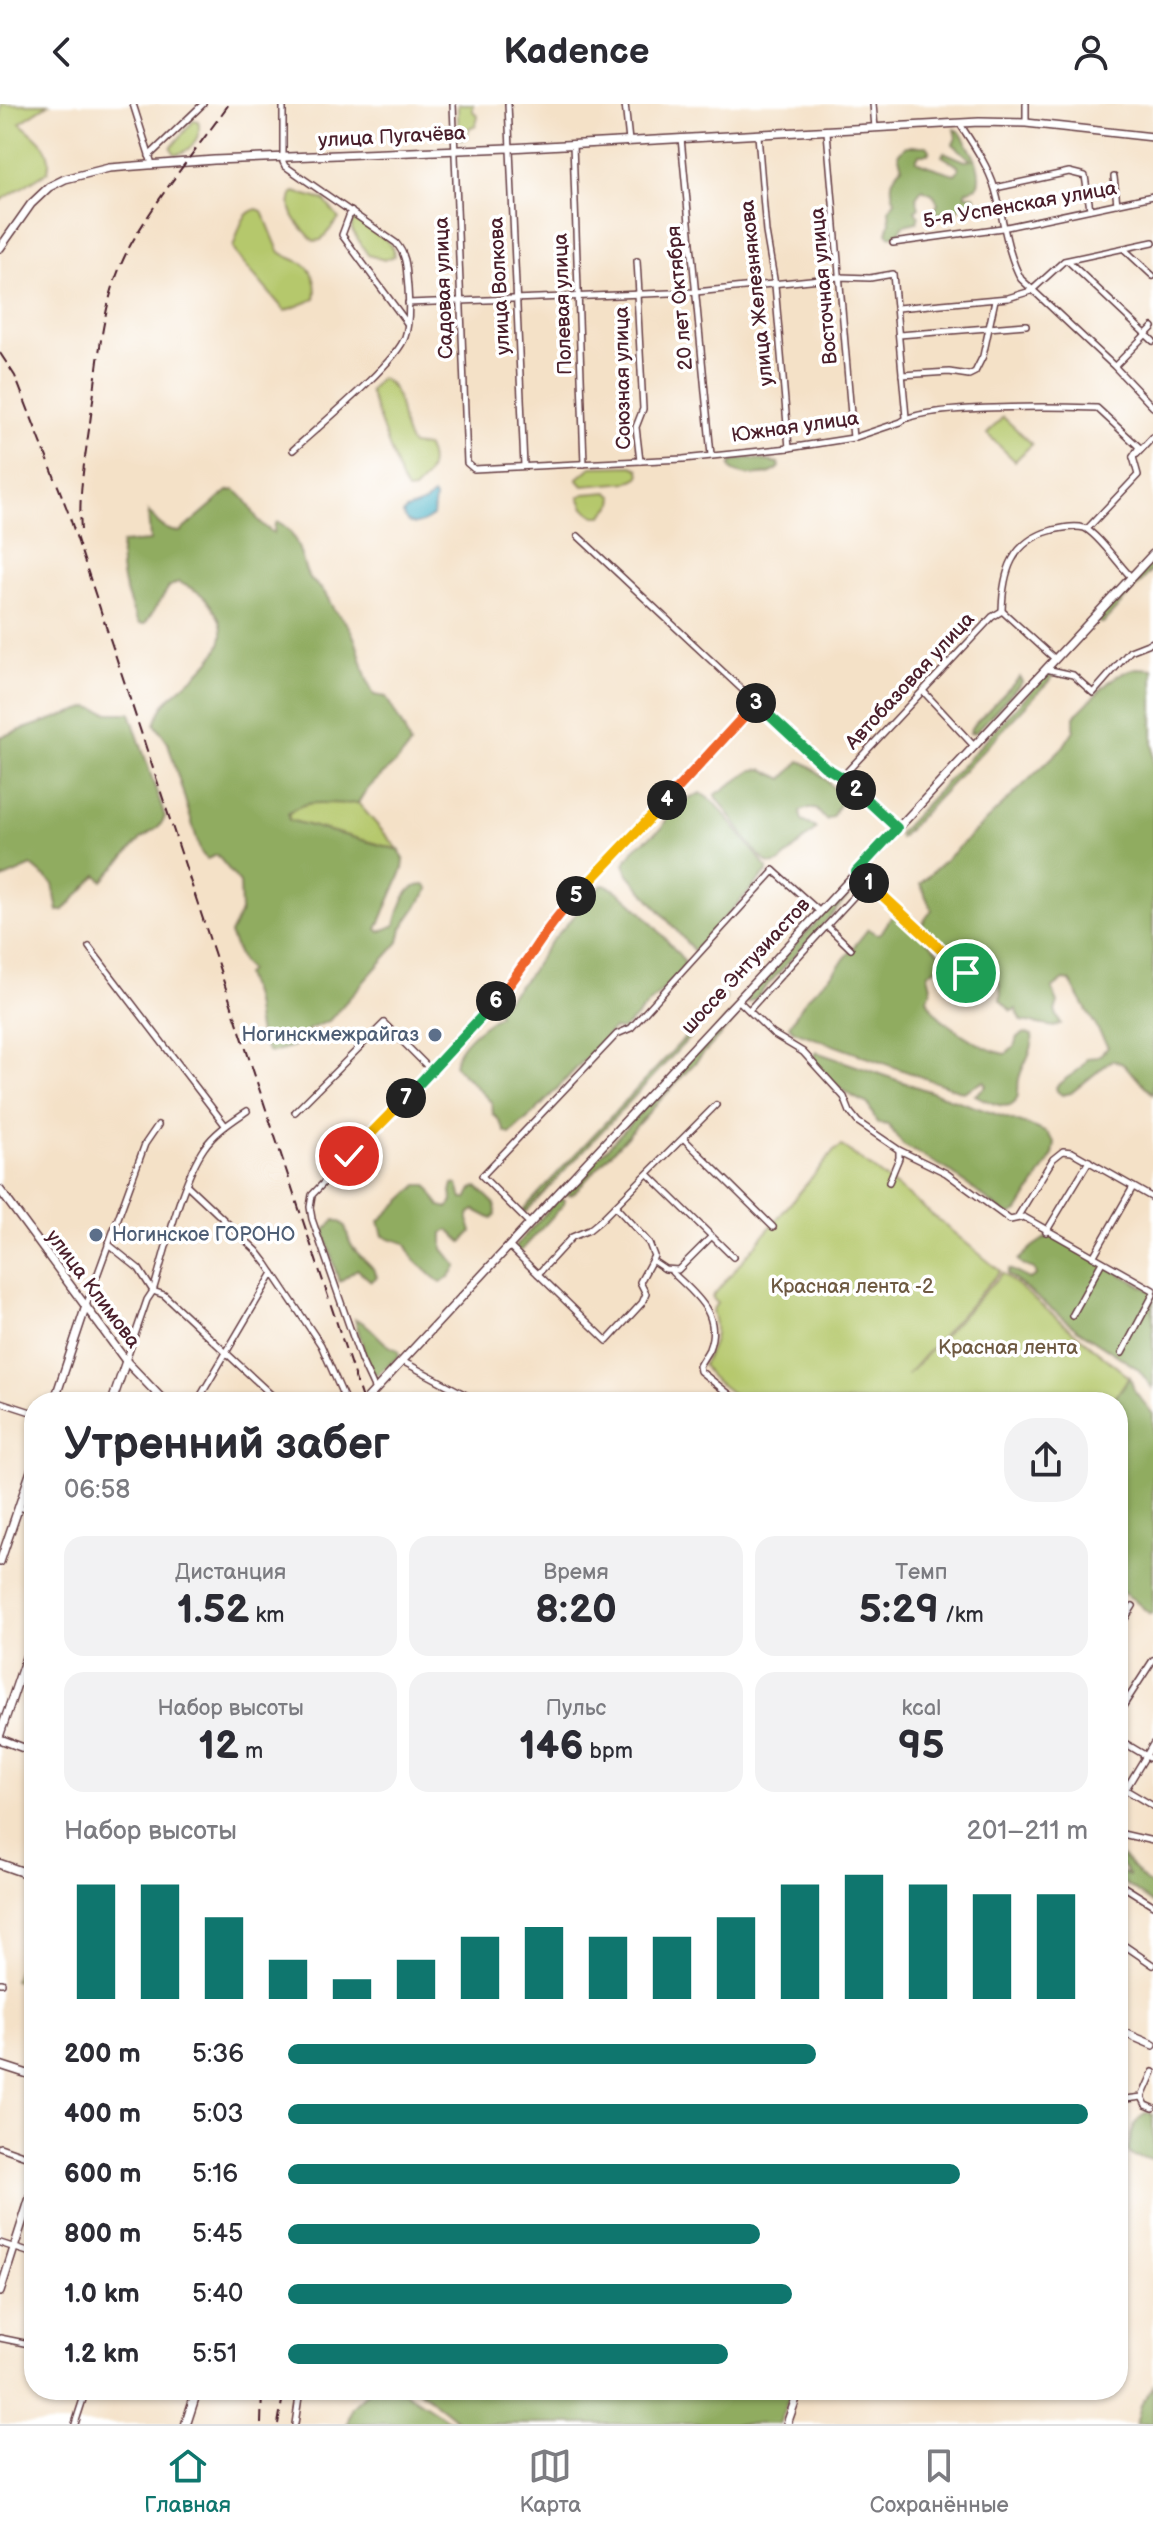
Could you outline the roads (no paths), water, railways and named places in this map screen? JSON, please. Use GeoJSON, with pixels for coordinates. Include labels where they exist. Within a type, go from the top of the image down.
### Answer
{"type":"FeatureCollection","features":[{"type":"Feature","properties":{"kind":"main road","name":"улица Пугачёва"},"geometry":{"type":"LineString","coordinates":[[0,248],[31,204],[49,187],[86,173],[150,160],[283,158],[509,148],[960,124],[1026,123],[1153,137]]}},
{"type":"Feature","properties":{"kind":"main road","name":"шоссе Энтузиастов"},"geometry":{"type":"LineString","coordinates":[[375,1390],[1153,554]]}},
{"type":"Feature","properties":{"kind":"main road","name":"улица Климова"},"geometry":{"type":"LineString","coordinates":[[0,1190],[126,1361],[155,1392]]}},
{"type":"Feature","properties":{"kind":"main road"},"geometry":{"type":"LineString","coordinates":[[57,1392],[86,1306]]}},
{"type":"Feature","properties":{"kind":"main road"},"geometry":{"type":"LineString","coordinates":[[115,1392],[126,1361]]}},
{"type":"Feature","properties":{"kind":"main road"},"geometry":{"type":"LineString","coordinates":[[0,1562],[24,1491]]}},
{"type":"Feature","properties":{"kind":"main road"},"geometry":{"type":"LineString","coordinates":[[24,1664],[0,1736],[24,1747]]}},
{"type":"Feature","properties":{"kind":"main road"},"geometry":{"type":"LineString","coordinates":[[0,1864],[24,1872]]}},
{"type":"Feature","properties":{"kind":"main road"},"geometry":{"type":"LineString","coordinates":[[1128,2034],[1153,2045]]}},
{"type":"Feature","properties":{"kind":"main road"},"geometry":{"type":"LineString","coordinates":[[0,2065],[24,2073]]}},
{"type":"Feature","properties":{"kind":"main road"},"geometry":{"type":"LineString","coordinates":[[0,2292],[24,2213]]}},
{"type":"Feature","properties":{"kind":"main road"},"geometry":{"type":"LineString","coordinates":[[186,2424],[194,2400]]}},
{"type":"Feature","properties":{"kind":"main road"},"geometry":{"type":"LineString","coordinates":[[787,2424],[795,2400]]}},
{"type":"Feature","properties":{"kind":"street"},"geometry":{"type":"LineString","coordinates":[[133,104],[150,160],[203,104]]}},
{"type":"Feature","properties":{"kind":"street"},"geometry":{"type":"LineString","coordinates":[[283,104],[285,166],[396,243],[405,254],[408,303],[405,337],[391,358],[293,450]]}},
{"type":"Feature","properties":{"kind":"street","name":"Садовая улица"},"geometry":{"type":"LineString","coordinates":[[453,104],[467,463],[474,469]]}},
{"type":"Feature","properties":{"kind":"street","name":"улица Волкова"},"geometry":{"type":"LineString","coordinates":[[508,104],[524,466]]}},
{"type":"Feature","properties":{"kind":"street"},"geometry":{"type":"LineString","coordinates":[[625,104],[629,141]]}},
{"type":"Feature","properties":{"kind":"street"},"geometry":{"type":"LineString","coordinates":[[873,104],[875,128]]}},
{"type":"Feature","properties":{"kind":"street"},"geometry":{"type":"LineString","coordinates":[[1026,104],[1026,123]]}},
{"type":"Feature","properties":{"kind":"street"},"geometry":{"type":"LineString","coordinates":[[960,124],[995,188],[1011,260],[1021,279],[1153,407]]}},
{"type":"Feature","properties":{"kind":"street","name":"Восточная улица"},"geometry":{"type":"LineString","coordinates":[[827,132],[853,438]]}},
{"type":"Feature","properties":{"kind":"street","name":"улица Железнякова"},"geometry":{"type":"LineString","coordinates":[[758,135],[789,448]]}},
{"type":"Feature","properties":{"kind":"street","name":"20 лет Октября"},"geometry":{"type":"LineString","coordinates":[[681,138],[711,455]]}},
{"type":"Feature","properties":{"kind":"street","name":"Полевая улица"},"geometry":{"type":"LineString","coordinates":[[573,144],[584,464]]}},
{"type":"Feature","properties":{"kind":"street"},"geometry":{"type":"LineString","coordinates":[[995,188],[1069,172],[1085,176],[1090,209]]}},
{"type":"Feature","properties":{"kind":"street"},"geometry":{"type":"LineString","coordinates":[[1114,177],[1117,204]]}},
{"type":"Feature","properties":{"kind":"street","name":"5-я Успенская улица"},"geometry":{"type":"LineString","coordinates":[[893,243],[1004,227],[1153,197]]}},
{"type":"Feature","properties":{"kind":"street"},"geometry":{"type":"LineString","coordinates":[[351,211],[342,235],[407,323]]}},
{"type":"Feature","properties":{"kind":"street"},"geometry":{"type":"LineString","coordinates":[[897,308],[995,300],[1031,291],[1060,263],[1153,242]]}},
{"type":"Feature","properties":{"kind":"street"},"geometry":{"type":"LineString","coordinates":[[1123,249],[1153,276]]}},
{"type":"Feature","properties":{"kind":"street","name":"Союзная улица"},"geometry":{"type":"LineString","coordinates":[[637,261],[643,409],[636,427],[640,461]]}},
{"type":"Feature","properties":{"kind":"street"},"geometry":{"type":"LineString","coordinates":[[1068,261],[1153,341]]}},
{"type":"Feature","properties":{"kind":"street"},"geometry":{"type":"LineString","coordinates":[[408,303],[696,292],[893,274],[906,417]]}},
{"type":"Feature","properties":{"kind":"street"},"geometry":{"type":"LineString","coordinates":[[902,375],[949,372],[969,375],[975,372],[983,356],[995,300]]}},
{"type":"Feature","properties":{"kind":"street"},"geometry":{"type":"LineString","coordinates":[[899,335],[1026,325]]}},
{"type":"Feature","properties":{"kind":"street"},"geometry":{"type":"LineString","coordinates":[[1114,366],[1153,327]]}},
{"type":"Feature","properties":{"kind":"street","name":"Южная улица"},"geometry":{"type":"LineString","coordinates":[[474,469],[640,461],[789,448],[853,438],[901,422],[906,417],[948,411],[1097,408],[1139,447],[1133,457]]}},
{"type":"Feature","properties":{"kind":"street"},"geometry":{"type":"LineString","coordinates":[[1131,577],[1087,529],[1138,475],[1133,457],[1153,437]]}},
{"type":"Feature","properties":{"kind":"street","name":"Автобазовая улица"},"geometry":{"type":"LineString","coordinates":[[1055,659],[1002,611],[1003,584],[1008,564],[1027,541],[1058,529],[1087,529]]}},
{"type":"Feature","properties":{"kind":"street"},"geometry":{"type":"LineString","coordinates":[[578,536],[825,767],[842,777],[897,828]]}},
{"type":"Feature","properties":{"kind":"street","name":"Автобазовая улица"},"geometry":{"type":"LineString","coordinates":[[842,777],[992,617],[1002,611]]}},
{"type":"Feature","properties":{"kind":"street"},"geometry":{"type":"LineString","coordinates":[[1046,669],[1073,675],[1093,693],[1130,651],[1153,642]]}},
{"type":"Feature","properties":{"kind":"street"},"geometry":{"type":"LineString","coordinates":[[923,691],[974,746]]}},
{"type":"Feature","properties":{"kind":"street"},"geometry":{"type":"LineString","coordinates":[[375,1390],[361,1360],[312,1219],[310,1203],[319,1186],[432,1071],[519,975],[559,913],[756,703]]}},
{"type":"Feature","properties":{"kind":"street"},"geometry":{"type":"LineString","coordinates":[[530,1224],[482,1176],[617,1034],[631,1028],[773,870],[820,912]]}},
{"type":"Feature","properties":{"kind":"street"},"geometry":{"type":"LineString","coordinates":[[856,872],[985,988]]}},
{"type":"Feature","properties":{"kind":"street"},"geometry":{"type":"LineString","coordinates":[[749,1010],[867,882]]}},
{"type":"Feature","properties":{"kind":"street"},"geometry":{"type":"LineString","coordinates":[[827,926],[851,949]]}},
{"type":"Feature","properties":{"kind":"street"},"geometry":{"type":"LineString","coordinates":[[89,947],[225,1125]]}},
{"type":"Feature","properties":{"kind":"street"},"geometry":{"type":"LineString","coordinates":[[737,999],[773,1034],[803,1052],[844,1097],[858,1122],[899,1150],[946,1173],[1010,1220],[1024,1217],[1153,1293],[1122,1353]]}},
{"type":"Feature","properties":{"kind":"street"},"geometry":{"type":"LineString","coordinates":[[295,1112],[384,1023],[432,1071]]}},
{"type":"Feature","properties":{"kind":"street"},"geometry":{"type":"LineString","coordinates":[[538,1274],[572,1237],[589,1230],[615,1206],[716,1105]]}},
{"type":"Feature","properties":{"kind":"street"},"geometry":{"type":"LineString","coordinates":[[126,1361],[153,1291],[191,1172],[203,1151],[225,1125],[247,1111]]}},
{"type":"Feature","properties":{"kind":"street"},"geometry":{"type":"LineString","coordinates":[[86,1306],[145,1144],[158,1125]]}},
{"type":"Feature","properties":{"kind":"street"},"geometry":{"type":"LineString","coordinates":[[684,1139],[773,1227]]}},
{"type":"Feature","properties":{"kind":"street"},"geometry":{"type":"LineString","coordinates":[[889,1182],[899,1150]]}},
{"type":"Feature","properties":{"kind":"street"},"geometry":{"type":"LineString","coordinates":[[1017,1217],[1060,1152],[1072,1152],[1153,1198]]}},
{"type":"Feature","properties":{"kind":"street"},"geometry":{"type":"LineString","coordinates":[[1046,1232],[1089,1161]]}},
{"type":"Feature","properties":{"kind":"street"},"geometry":{"type":"LineString","coordinates":[[648,1174],[733,1257]]}},
{"type":"Feature","properties":{"kind":"street"},"geometry":{"type":"LineString","coordinates":[[187,1185],[257,1251],[321,1345],[342,1392]]}},
{"type":"Feature","properties":{"kind":"street"},"geometry":{"type":"LineString","coordinates":[[1093,1257],[1133,1187]]}},
{"type":"Feature","properties":{"kind":"street"},"geometry":{"type":"LineString","coordinates":[[509,1246],[607,1341],[642,1303],[646,1294],[640,1282],[653,1261],[654,1249],[615,1206]]}},
{"type":"Feature","properties":{"kind":"street"},"geometry":{"type":"LineString","coordinates":[[672,1272],[683,1266],[711,1237]]}},
{"type":"Feature","properties":{"kind":"street"},"geometry":{"type":"LineString","coordinates":[[108,1244],[139,1269],[153,1291],[164,1295],[268,1392]]}},
{"type":"Feature","properties":{"kind":"street"},"geometry":{"type":"LineString","coordinates":[[653,1261],[672,1272],[703,1301],[710,1320],[710,1345],[699,1366],[700,1371],[726,1392]]}},
{"type":"Feature","properties":{"kind":"street"},"geometry":{"type":"LineString","coordinates":[[1072,1316],[1102,1262]]}},
{"type":"Feature","properties":{"kind":"street"},"geometry":{"type":"LineString","coordinates":[[203,1392],[273,1273]]}},
{"type":"Feature","properties":{"kind":"street"},"geometry":{"type":"LineString","coordinates":[[402,1361],[460,1392]]}},
{"type":"Feature","properties":{"kind":"street"},"geometry":{"type":"LineString","coordinates":[[0,1402],[24,1410]]}},
{"type":"Feature","properties":{"kind":"street"},"geometry":{"type":"LineString","coordinates":[[19,1506],[24,1509]]}},
{"type":"Feature","properties":{"kind":"street"},"geometry":{"type":"LineString","coordinates":[[1128,1614],[1133,1606]]}},
{"type":"Feature","properties":{"kind":"street"},"geometry":{"type":"LineString","coordinates":[[1128,1699],[1153,1660]]}},
{"type":"Feature","properties":{"kind":"street"},"geometry":{"type":"LineString","coordinates":[[1128,1786],[1153,1744]]}},
{"type":"Feature","properties":{"kind":"street"},"geometry":{"type":"LineString","coordinates":[[1128,1745],[1153,1760]]}},
{"type":"Feature","properties":{"kind":"street"},"geometry":{"type":"LineString","coordinates":[[1128,1791],[1153,1806]]}},
{"type":"Feature","properties":{"kind":"street"},"geometry":{"type":"LineString","coordinates":[[1128,1835],[1153,1841]]}},
{"type":"Feature","properties":{"kind":"street"},"geometry":{"type":"LineString","coordinates":[[1128,1889],[1153,1905]]}},
{"type":"Feature","properties":{"kind":"street"},"geometry":{"type":"LineString","coordinates":[[1128,1948],[1153,1965]]}},
{"type":"Feature","properties":{"kind":"street"},"geometry":{"type":"LineString","coordinates":[[1142,2097],[1153,2072]]}},
{"type":"Feature","properties":{"kind":"street"},"geometry":{"type":"LineString","coordinates":[[1128,2099],[1142,2097]]}},
{"type":"Feature","properties":{"kind":"street"},"geometry":{"type":"LineString","coordinates":[[1142,2097],[1146,2105],[1153,2108]]}},
{"type":"Feature","properties":{"kind":"street"},"geometry":{"type":"LineString","coordinates":[[0,2147],[24,2155]]}},
{"type":"Feature","properties":{"kind":"street"},"geometry":{"type":"LineString","coordinates":[[0,2243],[24,2251]]}},
{"type":"Feature","properties":{"kind":"street"},"geometry":{"type":"LineString","coordinates":[[0,2338],[24,2343]]}},
{"type":"Feature","properties":{"kind":"street"},"geometry":{"type":"LineString","coordinates":[[75,2424],[83,2400]]}},
{"type":"Feature","properties":{"kind":"street"},"geometry":{"type":"LineString","coordinates":[[295,2424],[299,2400]]}},
{"type":"Feature","properties":{"kind":"water"},"geometry":{"type":"Polygon","coordinates":[[[433,495],[433,516],[412,524],[405,519],[403,514],[406,510],[425,503],[433,495]]]}},
{"type":"Feature","properties":{"kind":"railway"},"geometry":{"type":"LineString","coordinates":[[81,530],[85,458],[103,328],[121,264],[166,190],[229,104]]}},
{"type":"Feature","properties":{"kind":"railway"},"geometry":{"type":"LineString","coordinates":[[0,353],[15,376],[67,509],[360,1392]]}},
{"type":"Feature","properties":{"kind":"railway"},"geometry":{"type":"LineString","coordinates":[[261,2424],[262,2400]]}},
{"type":"Feature","properties":{"kind":"railway"},"geometry":{"type":"LineString","coordinates":[[278,2424],[282,2400]]}},
{"type":"Feature","properties":{"kind":"place","name":"Ногинскмежрайгаз"},"geometry":{"type":"Point","coordinates":[435,1035]}},
{"type":"Feature","properties":{"kind":"place","name":"Ногинское ГОРОНО"},"geometry":{"type":"Point","coordinates":[96,1235]}},
{"type":"Feature","properties":{"kind":"park label","name":"Красная лента -2"},"geometry":{"type":"Point","coordinates":[852,1287]}},
{"type":"Feature","properties":{"kind":"park label","name":"Красная лента"},"geometry":{"type":"Point","coordinates":[1008,1348]}}]}
